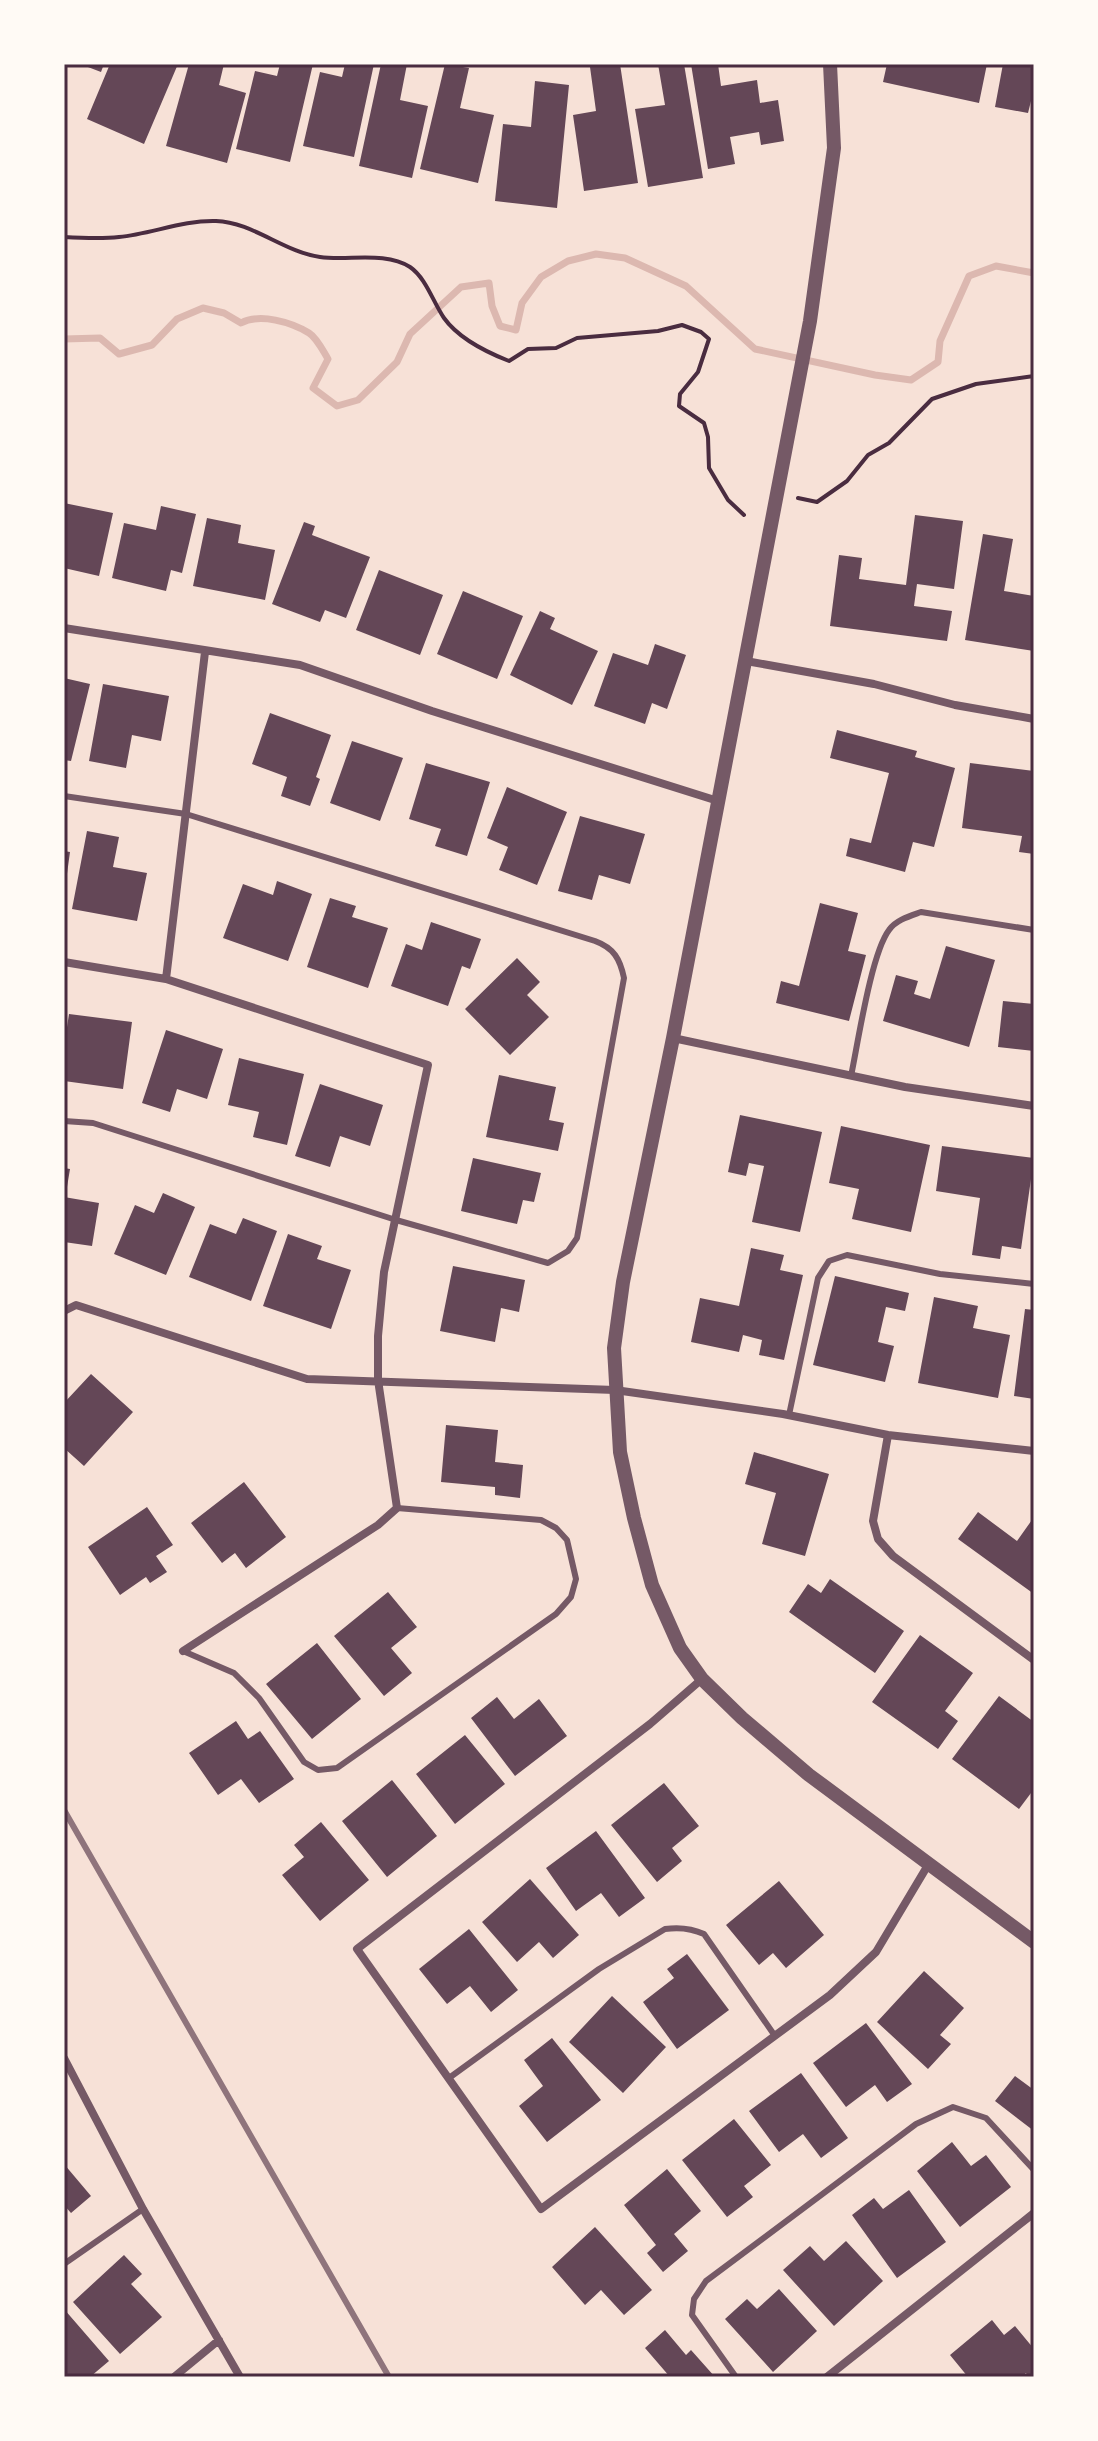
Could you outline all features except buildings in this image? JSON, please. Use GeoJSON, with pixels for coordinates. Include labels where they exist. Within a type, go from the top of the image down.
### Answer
{"type":"FeatureCollection","features":[{"type":"Feature","properties":{"kind":"street"},"geometry":{"type":"LineString","coordinates":[[830,64],[834,148],[810,321],[673,1038],[623,1282],[614,1348],[620,1452],[652,1585],[680,1648],[702,1679],[809,1775],[1034,1942]]}},
{"type":"Feature","properties":{"kind":"street"},"geometry":{"type":"LineString","coordinates":[[64,628],[300,665],[432,711],[718,801]]}},
{"type":"Feature","properties":{"kind":"street"},"geometry":{"type":"LineString","coordinates":[[166,979],[205,652]]}},
{"type":"Feature","properties":{"kind":"street"},"geometry":{"type":"LineString","coordinates":[[746,661],[874,684],[955,705],[1034,719]]}},
{"type":"Feature","properties":{"kind":"street"},"geometry":{"type":"LineString","coordinates":[[64,962],[166,979],[428,1065],[384,1272],[378,1336],[378,1380],[397,1508],[378,1525],[183,1651]]}},
{"type":"Feature","properties":{"kind":"street"},"geometry":{"type":"LineString","coordinates":[[673,1038],[851,1076],[985,1101],[1034,1106]]}},
{"type":"Feature","properties":{"kind":"street"},"geometry":{"type":"LineString","coordinates":[[64,1311],[76,1305],[307,1379],[615,1390],[789,1415],[888,1435],[1034,1451]]}},
{"type":"Feature","properties":{"kind":"street"},"geometry":{"type":"LineString","coordinates":[[888,1435],[873,1521],[878,1539],[893,1556],[1034,1660]]}},
{"type":"Feature","properties":{"kind":"street"},"geometry":{"type":"LineString","coordinates":[[702,1679],[650,1724],[357,1949],[541,2209],[830,1995],[876,1952],[928,1865]]}},
{"type":"Feature","properties":{"kind":"street"},"geometry":{"type":"LineString","coordinates":[[64,2058],[143,2209],[240,2377]]}},
{"type":"Feature","properties":{"kind":"street"},"geometry":{"type":"LineString","coordinates":[[827,2377],[1034,2213]]}},
{"type":"Feature","properties":{"kind":"street"},"geometry":{"type":"LineString","coordinates":[[174,2377],[219,2340]]}},
{"type":"Feature","properties":{"kind":"lane"},"geometry":{"type":"LineString","coordinates":[[64,796],[186,814],[595,941],[608,946],[620,961],[624,978],[577,1238],[568,1251],[548,1263],[396,1220],[93,1123],[64,1121]]}},
{"type":"Feature","properties":{"kind":"lane"},"geometry":{"type":"LineString","coordinates":[[851,1076],[878,951],[890,928],[921,912],[1034,930]]}},
{"type":"Feature","properties":{"kind":"lane"},"geometry":{"type":"LineString","coordinates":[[789,1415],[818,1278],[829,1261],[847,1255],[940,1274],[1034,1284]]}},
{"type":"Feature","properties":{"kind":"lane"},"geometry":{"type":"LineString","coordinates":[[183,1651],[234,1673],[259,1698],[304,1762],[318,1770],[337,1768],[556,1614],[571,1597],[576,1579],[567,1540],[556,1528],[541,1520],[397,1508]]}},
{"type":"Feature","properties":{"kind":"lane"},"geometry":{"type":"LineString","coordinates":[[449,2078],[599,1969],[665,1929],[677,1927],[704,1934],[775,2036]]}},
{"type":"Feature","properties":{"kind":"lane"},"geometry":{"type":"LineString","coordinates":[[736,2377],[692,2315],[694,2299],[706,2281],[916,2124],[953,2107],[986,2118],[1034,2170]]}},
{"type":"Feature","properties":{"kind":"lane"},"geometry":{"type":"LineString","coordinates":[[64,2264],[143,2209]]}},
{"type":"Feature","properties":{"kind":"path"},"geometry":{"type":"LineString","coordinates":[[64,237],[119,237],[219,221],[254,232],[294,251],[318,257],[387,258],[411,268],[444,319],[456,330],[486,351],[509,361],[528,349],[556,348],[577,338],[658,331],[682,325],[701,332],[709,339],[698,372],[680,394],[679,406],[704,423],[708,437],[709,468],[728,500],[744,515]]}},
{"type":"Feature","properties":{"kind":"path"},"geometry":{"type":"LineString","coordinates":[[798,498],[817,502],[847,481],[868,455],[889,443],[932,399],[976,384],[1034,376]]}},
{"type":"Feature","properties":{"kind":"waterway"},"geometry":{"type":"LineString","coordinates":[[64,339],[100,338],[119,354],[152,345],[177,319],[203,308],[224,313],[241,323],[257,319],[285,322],[309,333],[320,345],[328,359],[313,388],[337,406],[358,400],[397,362],[410,334],[461,287],[489,283],[492,306],[500,326],[516,330],[522,303],[541,277],[568,261],[596,254],[625,258],[686,286],[755,349],[911,380],[938,362],[940,341],[969,276],[996,266],[1034,273]]}},
{"type":"Feature","properties":{"kind":"railway"},"geometry":{"type":"LineString","coordinates":[[64,1810],[389,2377]]}}]}
